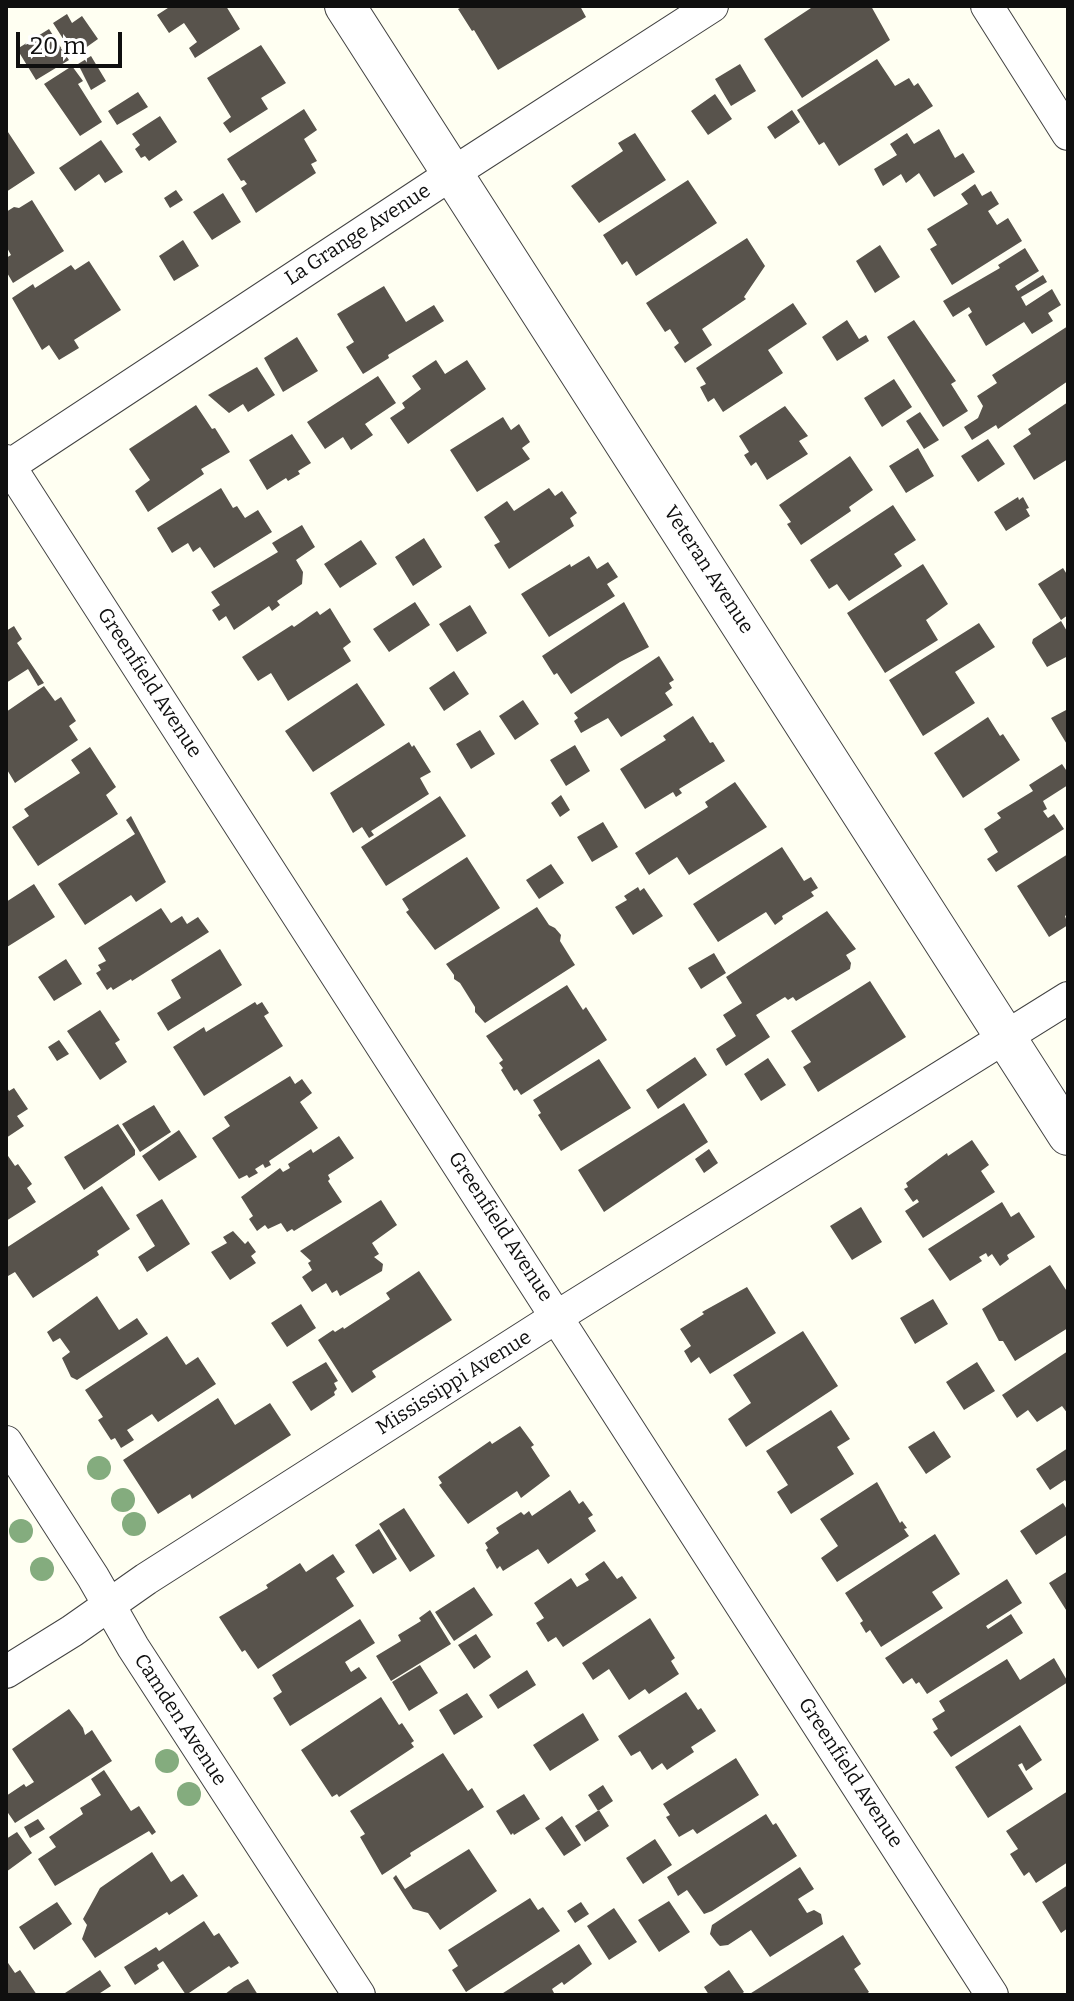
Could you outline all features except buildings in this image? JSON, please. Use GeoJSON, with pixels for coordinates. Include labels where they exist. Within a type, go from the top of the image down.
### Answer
{"type":"FeatureCollection","features":[{"type":"Feature","properties":{"kind":"street","name":"Veteran Avenue"},"geometry":{"type":"LineString","coordinates":[[345,6],[1068,1135]]}},
{"type":"Feature","properties":{"kind":"street","name":"La Grange Avenue"},"geometry":{"type":"LineString","coordinates":[[7,465],[712,6]]}},
{"type":"Feature","properties":{"kind":"street"},"geometry":{"type":"LineString","coordinates":[[987,6],[1068,134]]}},
{"type":"Feature","properties":{"kind":"street","name":"Greenfield Avenue"},"geometry":{"type":"LineString","coordinates":[[7,465],[558,1316],[992,1995]]}},
{"type":"Feature","properties":{"kind":"street","name":"Mississippi Avenue"},"geometry":{"type":"LineString","coordinates":[[6,1672],[558,1316],[1068,998]]}},
{"type":"Feature","properties":{"kind":"street","name":"Camden Avenue"},"geometry":{"type":"LineString","coordinates":[[6,1442],[109,1603],[133,1647],[359,1995]]}}]}
